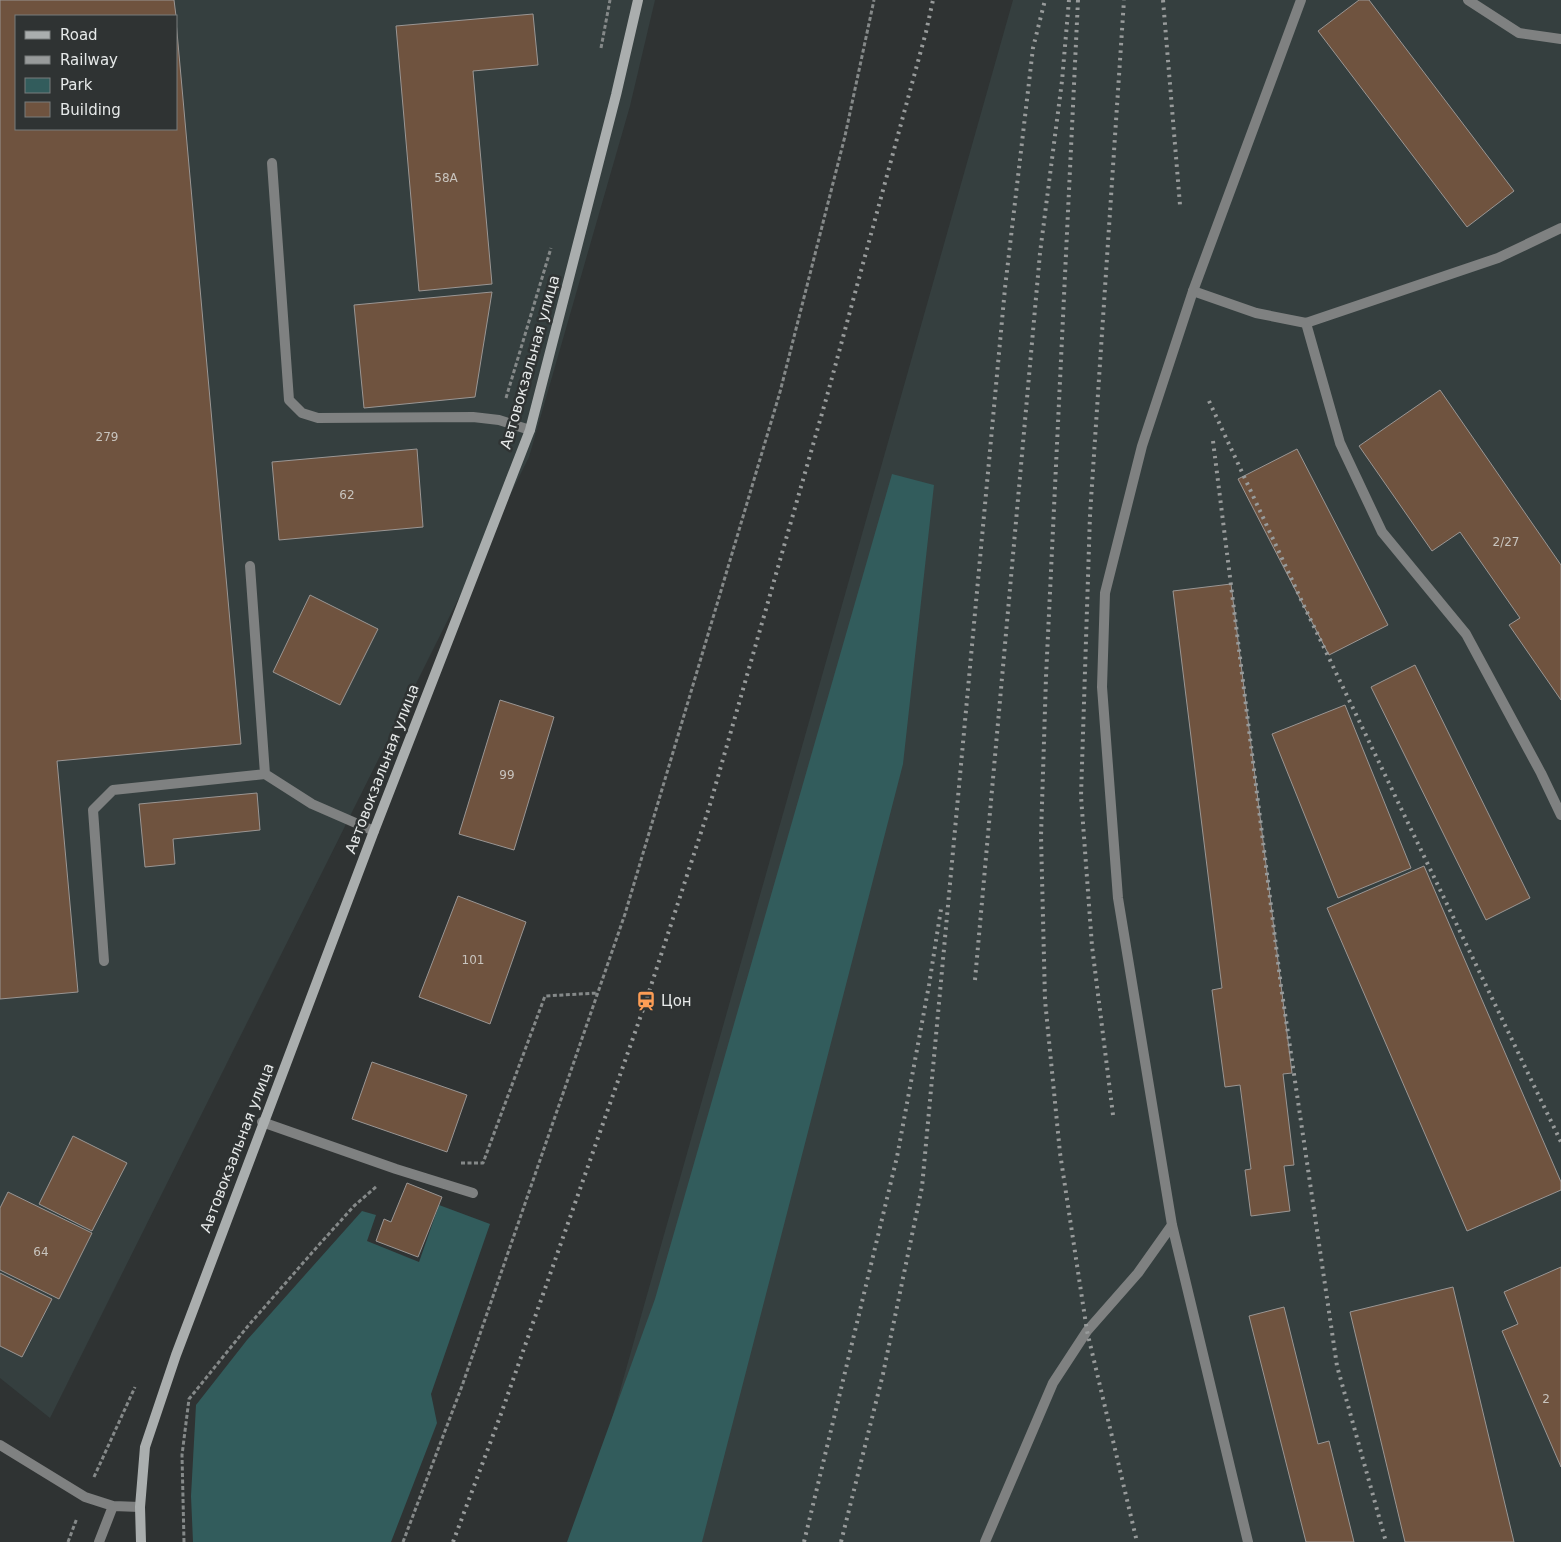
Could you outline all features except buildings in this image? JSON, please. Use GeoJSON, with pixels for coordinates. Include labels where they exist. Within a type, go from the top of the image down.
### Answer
{"type":"FeatureCollection","features":[{"type":"Feature","properties":{"kind":"street","name":"Автовокзальная улица"},"geometry":{"type":"LineString","coordinates":[[141,1542],[140,1507],[145,1447],[176,1355],[262,1122],[530,430],[616,96],[638,0]]}},
{"type":"Feature","properties":{"kind":"street"},"geometry":{"type":"LineString","coordinates":[[1248,1542],[1172,1225],[1118,898],[1102,687],[1105,593],[1142,446],[1193,292],[1301,0]]}},
{"type":"Feature","properties":{"kind":"street"},"geometry":{"type":"LineString","coordinates":[[1468,0],[1519,33],[1561,39]]}},
{"type":"Feature","properties":{"kind":"street"},"geometry":{"type":"LineString","coordinates":[[272,163],[290,400],[302,413],[318,418],[473,417],[499,420],[530,430]]}},
{"type":"Feature","properties":{"kind":"street"},"geometry":{"type":"LineString","coordinates":[[1193,292],[1256,313],[1306,323],[1498,258],[1561,228]]}},
{"type":"Feature","properties":{"kind":"street"},"geometry":{"type":"LineString","coordinates":[[1306,323],[1340,443],[1382,532],[1466,634],[1541,773],[1561,815]]}},
{"type":"Feature","properties":{"kind":"street"},"geometry":{"type":"LineString","coordinates":[[250,566],[264,774]]}},
{"type":"Feature","properties":{"kind":"street"},"geometry":{"type":"LineString","coordinates":[[104,960],[93,810],[113,790],[264,774],[312,804],[374,831]]}},
{"type":"Feature","properties":{"kind":"street"},"geometry":{"type":"LineString","coordinates":[[262,1122],[396,1169],[473,1193]]}},
{"type":"Feature","properties":{"kind":"street"},"geometry":{"type":"LineString","coordinates":[[985,1542],[1053,1383],[1088,1331],[1138,1273],[1172,1225]]}},
{"type":"Feature","properties":{"kind":"street"},"geometry":{"type":"LineString","coordinates":[[0,1445],[85,1497],[113,1506],[140,1507]]}},
{"type":"Feature","properties":{"kind":"street"},"geometry":{"type":"LineString","coordinates":[[99,1542],[113,1506]]}},
{"type":"Feature","properties":{"kind":"path"},"geometry":{"type":"LineString","coordinates":[[601,49],[610,0]]}},
{"type":"Feature","properties":{"kind":"path"},"geometry":{"type":"LineString","coordinates":[[403,1542],[462,1386],[625,914],[780,392],[845,136],[874,0]]}},
{"type":"Feature","properties":{"kind":"path"},"geometry":{"type":"LineString","coordinates":[[499,420],[553,241]]}},
{"type":"Feature","properties":{"kind":"path"},"geometry":{"type":"LineString","coordinates":[[68,1542],[85,1497],[135,1387]]}},
{"type":"Feature","properties":{"kind":"path"},"geometry":{"type":"LineString","coordinates":[[184,1542],[182,1455],[189,1399]]}},
{"type":"Feature","properties":{"kind":"shaded area"},"geometry":{"type":"Polygon","coordinates":[[[0,0],[655,0],[630,106],[529,457],[50,1418],[0,1378],[0,0]]]}},
{"type":"Feature","properties":{"kind":"shaded area"},"geometry":{"type":"Polygon","coordinates":[[[1013,0],[1561,0],[1561,1542],[671,1542],[584,1518],[1013,0]]]}},
{"type":"Feature","properties":{"kind":"green space"},"geometry":{"type":"Polygon","coordinates":[[[892,474],[934,485],[903,764],[702,1542],[567,1542],[655,1299],[892,474]]]}},
{"type":"Feature","properties":{"kind":"green space"},"geometry":{"type":"Polygon","coordinates":[[[439,1205],[490,1224],[431,1394],[437,1423],[391,1542],[193,1542],[191,1496],[196,1405],[247,1340],[362,1211],[376,1215],[367,1241],[419,1262],[439,1205]]]}},
{"type":"Feature","properties":{"kind":"railway"},"geometry":{"type":"LineString","coordinates":[[453,1542],[501,1414],[646,1001],[709,808],[827,396],[926,32],[933,0]]}},
{"type":"Feature","properties":{"kind":"railway"},"geometry":{"type":"LineString","coordinates":[[841,1542],[883,1374],[922,1187],[1005,288],[1033,48],[1045,0]]}},
{"type":"Feature","properties":{"kind":"railway"},"geometry":{"type":"LineString","coordinates":[[975,980],[1040,253],[1062,81],[1069,0]]}},
{"type":"Feature","properties":{"kind":"railway"},"geometry":{"type":"LineString","coordinates":[[1078,0],[1046,677],[1041,836],[1045,1000],[1060,1153],[1087,1331],[1137,1542]]}},
{"type":"Feature","properties":{"kind":"railway"},"geometry":{"type":"LineString","coordinates":[[1113,1115],[1092,946],[1081,796],[1090,515],[1124,0]]}},
{"type":"Feature","properties":{"kind":"railway"},"geometry":{"type":"LineString","coordinates":[[1163,0],[1180,205]]}},
{"type":"Feature","properties":{"kind":"railway"},"geometry":{"type":"LineString","coordinates":[[1209,401],[1305,608],[1561,1142]]}},
{"type":"Feature","properties":{"kind":"railway"},"geometry":{"type":"LineString","coordinates":[[1213,441],[1281,986],[1337,1366],[1386,1542]]}},
{"type":"Feature","properties":{"kind":"railway"},"geometry":{"type":"LineString","coordinates":[[804,1542],[897,1157],[941,909]]}},
{"type":"Feature","properties":{"kind":"place","name":"Цон"},"geometry":{"type":"Point","coordinates":[646,1001]}}]}
